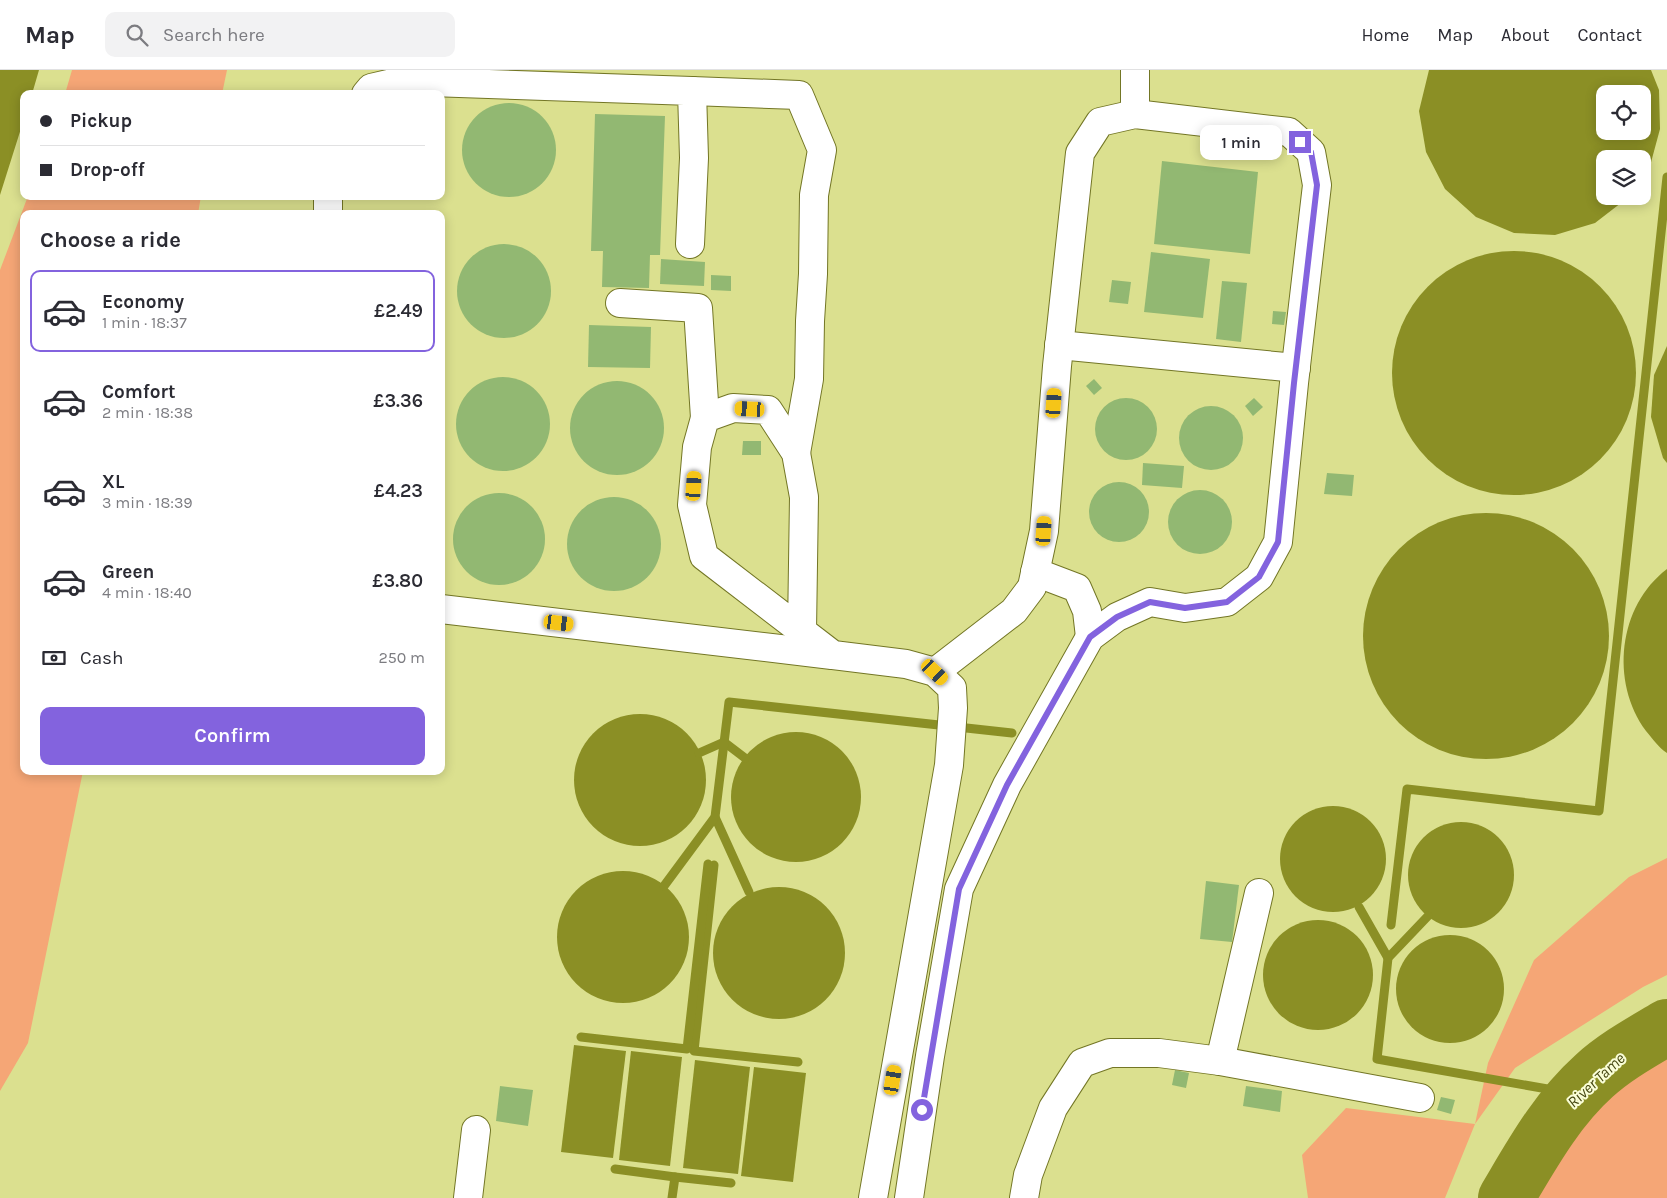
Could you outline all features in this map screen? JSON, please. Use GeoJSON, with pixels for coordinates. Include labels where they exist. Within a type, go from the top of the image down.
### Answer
{"type":"FeatureCollection","features":[{"type":"Feature","properties":{"kind":"lane"},"geometry":{"type":"LineString","coordinates":[[1135,70],[1135,114]]}},
{"type":"Feature","properties":{"kind":"lane"},"geometry":{"type":"LineString","coordinates":[[369,90],[401,81],[799,95],[822,150],[814,195],[810,380],[796,453],[804,497],[802,631]]}},
{"type":"Feature","properties":{"kind":"lane"},"geometry":{"type":"LineString","coordinates":[[690,244],[694,158],[692,91]]}},
{"type":"Feature","properties":{"kind":"lane"},"geometry":{"type":"LineString","coordinates":[[909,1198],[930,1056],[959,889],[1007,785],[1090,637],[1117,617],[1150,602],[1185,608],[1227,602],[1259,577],[1278,542],[1317,185],[1311,152],[1289,132],[1135,114],[1100,122],[1080,153],[1059,345],[1044,531],[1032,587],[1014,611],[935,672]]}},
{"type":"Feature","properties":{"kind":"lane"},"geometry":{"type":"LineString","coordinates":[[620,303],[698,308],[705,418],[697,446],[692,505],[704,556],[833,655]]}},
{"type":"Feature","properties":{"kind":"lane"},"geometry":{"type":"LineString","coordinates":[[1059,345],[1296,368]]}},
{"type":"Feature","properties":{"kind":"lane"},"geometry":{"type":"LineString","coordinates":[[705,418],[733,408],[768,410],[796,453]]}},
{"type":"Feature","properties":{"kind":"lane"},"geometry":{"type":"LineString","coordinates":[[1036,572],[1077,588],[1087,611],[1090,637]]}},
{"type":"Feature","properties":{"kind":"lane"},"geometry":{"type":"LineString","coordinates":[[445,609],[906,664],[935,672],[952,688],[954,708],[949,765],[872,1198]]}},
{"type":"Feature","properties":{"kind":"lane"},"geometry":{"type":"LineString","coordinates":[[1220,1061],[1259,893]]}},
{"type":"Feature","properties":{"kind":"lane"},"geometry":{"type":"LineString","coordinates":[[1024,1198],[1028,1175],[1053,1108],[1082,1063],[1110,1053],[1159,1053],[1220,1061],[1420,1098]]}},
{"type":"Feature","properties":{"kind":"lane"},"geometry":{"type":"LineString","coordinates":[[468,1198],[476,1130]]}},
{"type":"Feature","properties":{"kind":"shaded area"},"geometry":{"type":"Polygon","coordinates":[[[0,70],[39,70],[33,90],[20,90],[20,132],[0,195],[0,70]]]}},
{"type":"Feature","properties":{"kind":"shaded area"},"geometry":{"type":"Polygon","coordinates":[[[72,70],[227,70],[223,90],[66,90],[72,70]]]}},
{"type":"Feature","properties":{"kind":"shaded area"},"geometry":{"type":"Polygon","coordinates":[[[1429,70],[1651,70],[1659,90],[1660,129],[1651,162],[1651,150],[1596,150],[1596,205],[1618,205],[1595,223],[1555,235],[1514,233],[1476,217],[1445,189],[1426,152],[1419,111],[1429,70]]]}},
{"type":"Feature","properties":{"kind":"shaded area"},"geometry":{"type":"Polygon","coordinates":[[[26,200],[200,200],[199,210],[23,210],[26,200]]]}},
{"type":"Feature","properties":{"kind":"shaded area"},"geometry":{"type":"Polygon","coordinates":[[[20,217],[20,775],[82,775],[28,1043],[0,1091],[0,270],[20,217]]]}},
{"type":"Feature","properties":{"kind":"shaded area"},"geometry":{"type":"Polygon","coordinates":[[[1502,251],[1526,251],[1550,256],[1572,265],[1601,286],[1616,305],[1627,326],[1634,349],[1636,373],[1634,397],[1627,420],[1616,441],[1601,460],[1572,481],[1550,490],[1526,495],[1502,495],[1478,490],[1456,481],[1436,468],[1419,451],[1406,431],[1397,409],[1392,385],[1392,361],[1397,337],[1406,315],[1419,295],[1436,278],[1456,265],[1478,256],[1502,251]]]}},
{"type":"Feature","properties":{"kind":"shaded area"},"geometry":{"type":"Polygon","coordinates":[[[1667,346],[1667,463],[1663,458],[1651,417],[1654,375],[1667,346]]]}},
{"type":"Feature","properties":{"kind":"shaded area"},"geometry":{"type":"Polygon","coordinates":[[[1486,513],[1510,515],[1533,522],[1554,534],[1573,549],[1588,568],[1600,589],[1607,612],[1609,636],[1607,660],[1600,683],[1588,704],[1573,723],[1554,738],[1533,750],[1510,757],[1486,759],[1462,757],[1439,750],[1418,738],[1399,723],[1384,704],[1372,683],[1365,660],[1363,636],[1365,612],[1372,589],[1384,568],[1399,549],[1418,534],[1439,522],[1462,515],[1486,513]]]}},
{"type":"Feature","properties":{"kind":"shaded area"},"geometry":{"type":"Polygon","coordinates":[[[1667,569],[1667,753],[1658,746],[1646,731],[1635,711],[1627,690],[1624,668],[1629,624],[1638,603],[1651,585],[1667,569]]]}},
{"type":"Feature","properties":{"kind":"shaded area"},"geometry":{"type":"Polygon","coordinates":[[[640,714],[665,719],[676,725],[686,734],[695,744],[701,755],[706,780],[701,805],[695,816],[686,826],[676,835],[665,841],[640,846],[615,841],[604,835],[594,826],[585,816],[579,805],[574,780],[579,755],[585,744],[594,734],[604,725],[615,719],[640,714]]]}},
{"type":"Feature","properties":{"kind":"shaded area"},"geometry":{"type":"Polygon","coordinates":[[[796,732],[809,733],[821,737],[842,751],[856,772],[860,784],[860,810],[856,822],[842,843],[821,857],[809,861],[796,862],[783,861],[771,857],[750,843],[736,822],[732,810],[731,797],[732,784],[736,772],[750,751],[771,737],[783,733],[796,732]]]}},
{"type":"Feature","properties":{"kind":"shaded area"},"geometry":{"type":"Polygon","coordinates":[[[1333,806],[1353,810],[1371,821],[1382,839],[1386,859],[1382,879],[1371,897],[1353,908],[1333,912],[1313,908],[1295,897],[1284,879],[1280,859],[1284,839],[1295,821],[1313,810],[1333,806]]]}},
{"type":"Feature","properties":{"kind":"shaded area"},"geometry":{"type":"Polygon","coordinates":[[[1461,822],[1481,826],[1499,837],[1510,855],[1514,875],[1510,895],[1499,913],[1481,924],[1461,928],[1441,924],[1423,913],[1412,895],[1408,875],[1412,855],[1423,837],[1441,826],[1461,822]]]}},
{"type":"Feature","properties":{"kind":"shaded area"},"geometry":{"type":"Polygon","coordinates":[[[1667,858],[1667,975],[1643,987],[1515,1068],[1475,1124],[1488,1063],[1534,960],[1629,877],[1667,858]]]}},
{"type":"Feature","properties":{"kind":"shaded area"},"geometry":{"type":"Polygon","coordinates":[[[623,871],[648,876],[659,882],[669,891],[678,901],[684,912],[689,937],[684,962],[678,973],[669,983],[659,992],[648,998],[623,1003],[598,998],[587,992],[577,983],[568,973],[562,962],[557,937],[562,912],[568,901],[577,891],[587,882],[598,876],[623,871]]]}},
{"type":"Feature","properties":{"kind":"shaded area"},"geometry":{"type":"Polygon","coordinates":[[[779,887],[804,892],[816,898],[834,916],[840,928],[845,953],[840,978],[834,990],[816,1008],[804,1014],[779,1019],[754,1014],[742,1008],[724,990],[718,978],[713,953],[718,928],[724,916],[742,898],[754,892],[779,887]]]}},
{"type":"Feature","properties":{"kind":"shaded area"},"geometry":{"type":"Polygon","coordinates":[[[1318,920],[1339,924],[1357,936],[1369,954],[1373,975],[1369,996],[1357,1014],[1339,1026],[1318,1030],[1297,1026],[1279,1014],[1267,996],[1263,975],[1267,954],[1279,936],[1297,924],[1318,920]]]}},
{"type":"Feature","properties":{"kind":"shaded area"},"geometry":{"type":"Polygon","coordinates":[[[1450,935],[1471,939],[1488,951],[1500,968],[1504,989],[1500,1010],[1488,1027],[1471,1039],[1450,1043],[1429,1039],[1412,1027],[1400,1010],[1396,989],[1400,968],[1412,951],[1429,939],[1450,935]]]}},
{"type":"Feature","properties":{"kind":"shaded area"},"geometry":{"type":"Polygon","coordinates":[[[1667,1027],[1667,1198],[1506,1198],[1556,1118],[1580,1089],[1611,1062],[1667,1027]]]}},
{"type":"Feature","properties":{"kind":"shaded area"},"geometry":{"type":"Polygon","coordinates":[[[574,1045],[626,1051],[613,1158],[561,1152],[574,1045]]]}},
{"type":"Feature","properties":{"kind":"shaded area"},"geometry":{"type":"Polygon","coordinates":[[[631,1051],[682,1057],[670,1166],[619,1160],[631,1051]]]}},
{"type":"Feature","properties":{"kind":"shaded area"},"geometry":{"type":"Polygon","coordinates":[[[695,1060],[750,1067],[738,1174],[683,1168],[695,1060]]]}},
{"type":"Feature","properties":{"kind":"shaded area"},"geometry":{"type":"Polygon","coordinates":[[[754,1067],[806,1073],[793,1182],[741,1176],[754,1067]]]}},
{"type":"Feature","properties":{"kind":"shaded area"},"geometry":{"type":"Polygon","coordinates":[[[1346,1108],[1475,1124],[1445,1198],[1308,1198],[1302,1155],[1346,1108]]]}},
{"type":"Feature","properties":{"kind":"building"},"geometry":{"type":"Polygon","coordinates":[[[509,103],[527,107],[542,117],[552,132],[556,150],[552,168],[542,183],[527,193],[509,197],[491,193],[476,183],[466,168],[462,150],[466,132],[476,117],[491,107],[509,103]]]}},
{"type":"Feature","properties":{"kind":"building"},"geometry":{"type":"Polygon","coordinates":[[[595,114],[665,116],[660,255],[650,255],[649,288],[602,287],[603,251],[591,251],[595,114]]]}},
{"type":"Feature","properties":{"kind":"building"},"geometry":{"type":"Polygon","coordinates":[[[1162,161],[1258,172],[1250,254],[1154,244],[1162,161]]]}},
{"type":"Feature","properties":{"kind":"building"},"geometry":{"type":"Polygon","coordinates":[[[504,244],[522,248],[537,258],[547,273],[551,291],[547,309],[537,324],[522,334],[504,338],[486,334],[471,324],[461,309],[457,291],[461,273],[471,258],[486,248],[504,244]]]}},
{"type":"Feature","properties":{"kind":"building"},"geometry":{"type":"Polygon","coordinates":[[[1151,252],[1210,259],[1203,318],[1144,312],[1151,252]]]}},
{"type":"Feature","properties":{"kind":"building"},"geometry":{"type":"Polygon","coordinates":[[[661,259],[705,262],[704,286],[660,284],[661,259]]]}},
{"type":"Feature","properties":{"kind":"building"},"geometry":{"type":"Polygon","coordinates":[[[711,275],[731,276],[731,291],[711,290],[711,275]]]}},
{"type":"Feature","properties":{"kind":"building"},"geometry":{"type":"Polygon","coordinates":[[[1112,280],[1131,282],[1128,304],[1109,302],[1112,280]]]}},
{"type":"Feature","properties":{"kind":"building"},"geometry":{"type":"Polygon","coordinates":[[[1222,281],[1247,283],[1241,342],[1216,339],[1222,281]]]}},
{"type":"Feature","properties":{"kind":"building"},"geometry":{"type":"Polygon","coordinates":[[[1273,311],[1286,312],[1284,325],[1272,324],[1273,311]]]}},
{"type":"Feature","properties":{"kind":"building"},"geometry":{"type":"Polygon","coordinates":[[[589,325],[651,327],[650,368],[588,367],[589,325]]]}},
{"type":"Feature","properties":{"kind":"building"},"geometry":{"type":"Polygon","coordinates":[[[494,377],[512,377],[537,390],[547,406],[550,424],[547,442],[537,458],[512,471],[494,471],[469,458],[456,433],[456,415],[469,390],[494,377]]]}},
{"type":"Feature","properties":{"kind":"building"},"geometry":{"type":"Polygon","coordinates":[[[1094,379],[1102,388],[1094,395],[1086,386],[1094,379]]]}},
{"type":"Feature","properties":{"kind":"building"},"geometry":{"type":"Polygon","coordinates":[[[617,381],[635,384],[650,395],[661,410],[664,428],[661,446],[650,461],[635,472],[617,475],[599,472],[584,461],[573,446],[570,428],[573,410],[584,395],[599,384],[617,381]]]}},
{"type":"Feature","properties":{"kind":"building"},"geometry":{"type":"Polygon","coordinates":[[[1126,398],[1138,400],[1148,407],[1155,417],[1157,429],[1155,441],[1148,451],[1138,458],[1126,460],[1114,458],[1104,451],[1097,441],[1095,429],[1097,417],[1104,407],[1114,400],[1126,398]]]}},
{"type":"Feature","properties":{"kind":"building"},"geometry":{"type":"Polygon","coordinates":[[[1254,398],[1263,407],[1253,416],[1245,406],[1254,398]]]}},
{"type":"Feature","properties":{"kind":"building"},"geometry":{"type":"Polygon","coordinates":[[[1211,406],[1229,412],[1237,420],[1243,438],[1237,456],[1229,464],[1211,470],[1193,464],[1185,456],[1179,438],[1185,420],[1193,412],[1211,406]]]}},
{"type":"Feature","properties":{"kind":"building"},"geometry":{"type":"Polygon","coordinates":[[[743,441],[761,441],[761,455],[742,455],[743,441]]]}},
{"type":"Feature","properties":{"kind":"building"},"geometry":{"type":"Polygon","coordinates":[[[1143,463],[1184,466],[1182,488],[1142,485],[1143,463]]]}},
{"type":"Feature","properties":{"kind":"building"},"geometry":{"type":"Polygon","coordinates":[[[1327,473],[1354,475],[1352,496],[1324,494],[1327,473]]]}},
{"type":"Feature","properties":{"kind":"building"},"geometry":{"type":"Polygon","coordinates":[[[1113,482],[1125,482],[1141,490],[1147,500],[1149,512],[1147,524],[1141,534],[1125,542],[1113,542],[1097,534],[1089,518],[1089,506],[1097,490],[1113,482]]]}},
{"type":"Feature","properties":{"kind":"building"},"geometry":{"type":"Polygon","coordinates":[[[1200,490],[1218,496],[1226,504],[1232,522],[1226,540],[1218,548],[1200,554],[1182,548],[1174,540],[1168,522],[1174,504],[1182,496],[1200,490]]]}},
{"type":"Feature","properties":{"kind":"building"},"geometry":{"type":"Polygon","coordinates":[[[499,493],[517,497],[531,507],[541,521],[545,539],[541,557],[531,571],[517,581],[499,585],[481,581],[467,571],[457,557],[453,539],[457,521],[467,507],[481,497],[499,493]]]}},
{"type":"Feature","properties":{"kind":"building"},"geometry":{"type":"Polygon","coordinates":[[[614,497],[632,500],[647,511],[658,526],[661,544],[658,562],[647,577],[632,588],[614,591],[596,588],[581,577],[570,562],[567,544],[570,526],[581,511],[596,500],[614,497]]]}},
{"type":"Feature","properties":{"kind":"building"},"geometry":{"type":"Polygon","coordinates":[[[1206,881],[1239,885],[1232,942],[1200,939],[1206,881]]]}},
{"type":"Feature","properties":{"kind":"building"},"geometry":{"type":"Polygon","coordinates":[[[1175,1070],[1189,1073],[1186,1088],[1172,1085],[1175,1070]]]}},
{"type":"Feature","properties":{"kind":"building"},"geometry":{"type":"Polygon","coordinates":[[[500,1086],[533,1090],[528,1126],[496,1121],[500,1086]]]}},
{"type":"Feature","properties":{"kind":"building"},"geometry":{"type":"Polygon","coordinates":[[[1246,1086],[1282,1091],[1280,1112],[1243,1106],[1246,1086]]]}},
{"type":"Feature","properties":{"kind":"building"},"geometry":{"type":"Polygon","coordinates":[[[1441,1097],[1455,1100],[1451,1114],[1437,1110],[1441,1097]]]}},
{"type":"Feature","properties":{"kind":"waterway"},"geometry":{"type":"LineString","coordinates":[[1391,925],[1407,789],[1599,811],[1667,177]]}},
{"type":"Feature","properties":{"kind":"waterway"},"geometry":{"type":"LineString","coordinates":[[664,886],[715,817],[729,702],[1012,733]]}},
{"type":"Feature","properties":{"kind":"waterway"},"geometry":{"type":"LineString","coordinates":[[699,753],[724,742],[745,758]]}},
{"type":"Feature","properties":{"kind":"waterway"},"geometry":{"type":"LineString","coordinates":[[715,817],[749,892]]}},
{"type":"Feature","properties":{"kind":"waterway"},"geometry":{"type":"LineString","coordinates":[[581,1037],[687,1049],[708,864]]}},
{"type":"Feature","properties":{"kind":"waterway"},"geometry":{"type":"LineString","coordinates":[[714,865],[694,1051],[798,1062]]}},
{"type":"Feature","properties":{"kind":"waterway"},"geometry":{"type":"LineString","coordinates":[[1359,907],[1388,958]]}},
{"type":"Feature","properties":{"kind":"waterway"},"geometry":{"type":"LineString","coordinates":[[1428,916],[1388,958],[1377,1059],[1576,1094]]}},
{"type":"Feature","properties":{"kind":"waterway","name":"River Tame"},"geometry":{"type":"LineString","coordinates":[[1506,1198],[1545,1134],[1580,1089],[1611,1062],[1667,1027]]}},
{"type":"Feature","properties":{"kind":"waterway"},"geometry":{"type":"LineString","coordinates":[[615,1169],[675,1177]]}},
{"type":"Feature","properties":{"kind":"waterway"},"geometry":{"type":"LineString","coordinates":[[672,1198],[675,1177],[731,1183]]}},
{"type":"Feature","properties":{"kind":"route"},"geometry":{"type":"LineString","coordinates":[[922,1110],[959,889],[1007,785],[1090,637],[1117,617],[1150,602],[1185,608],[1227,602],[1259,577],[1278,542],[1317,185],[1311,152],[1300,142]]}}]}
